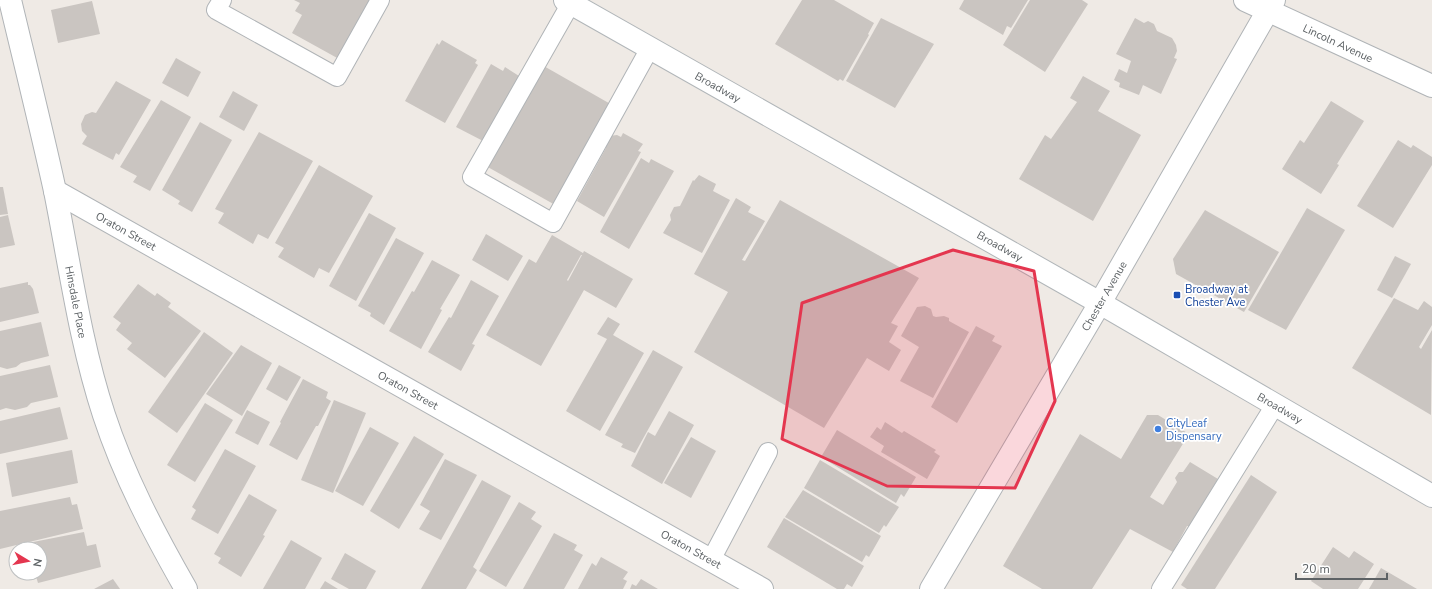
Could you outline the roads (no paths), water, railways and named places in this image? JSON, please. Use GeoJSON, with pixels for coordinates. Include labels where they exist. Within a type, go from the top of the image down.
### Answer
{"type":"FeatureCollection","features":[{"type":"Feature","properties":{"kind":"street","name":"Hinsdale Place"},"geometry":{"type":"LineString","coordinates":[[10,0],[54,191],[80,326],[104,415],[134,491],[152,528],[186,589]]}},
{"type":"Feature","properties":{"kind":"street","name":"Lincoln Avenue"},"geometry":{"type":"LineString","coordinates":[[1245,0],[1271,5],[1432,86]]}},
{"type":"Feature","properties":{"kind":"street","name":"Broadway"},"geometry":{"type":"LineString","coordinates":[[568,2],[1100,303],[1432,496]]}},
{"type":"Feature","properties":{"kind":"street","name":"Chester Avenue"},"geometry":{"type":"LineString","coordinates":[[931,589],[1100,303],[1271,5]]}},
{"type":"Feature","properties":{"kind":"street","name":"Oraton Street"},"geometry":{"type":"LineString","coordinates":[[54,191],[762,589]]}},
{"type":"Feature","properties":{"kind":"lane"},"geometry":{"type":"LineString","coordinates":[[222,0],[216,10],[337,77],[380,0]]}},
{"type":"Feature","properties":{"kind":"lane"},"geometry":{"type":"LineString","coordinates":[[568,2],[472,177],[553,223],[650,48]]}},
{"type":"Feature","properties":{"kind":"lane"},"geometry":{"type":"LineString","coordinates":[[1161,589],[1275,405]]}},
{"type":"Feature","properties":{"kind":"lane"},"geometry":{"type":"LineString","coordinates":[[711,560],[768,452]]}},
{"type":"Feature","properties":{"kind":"place","name":"Broadway at Chester Ave"},"geometry":{"type":"Point","coordinates":[1177,295]}},
{"type":"Feature","properties":{"kind":"place","name":"CityLeaf Dispensary"},"geometry":{"type":"Point","coordinates":[1158,429]}}]}
